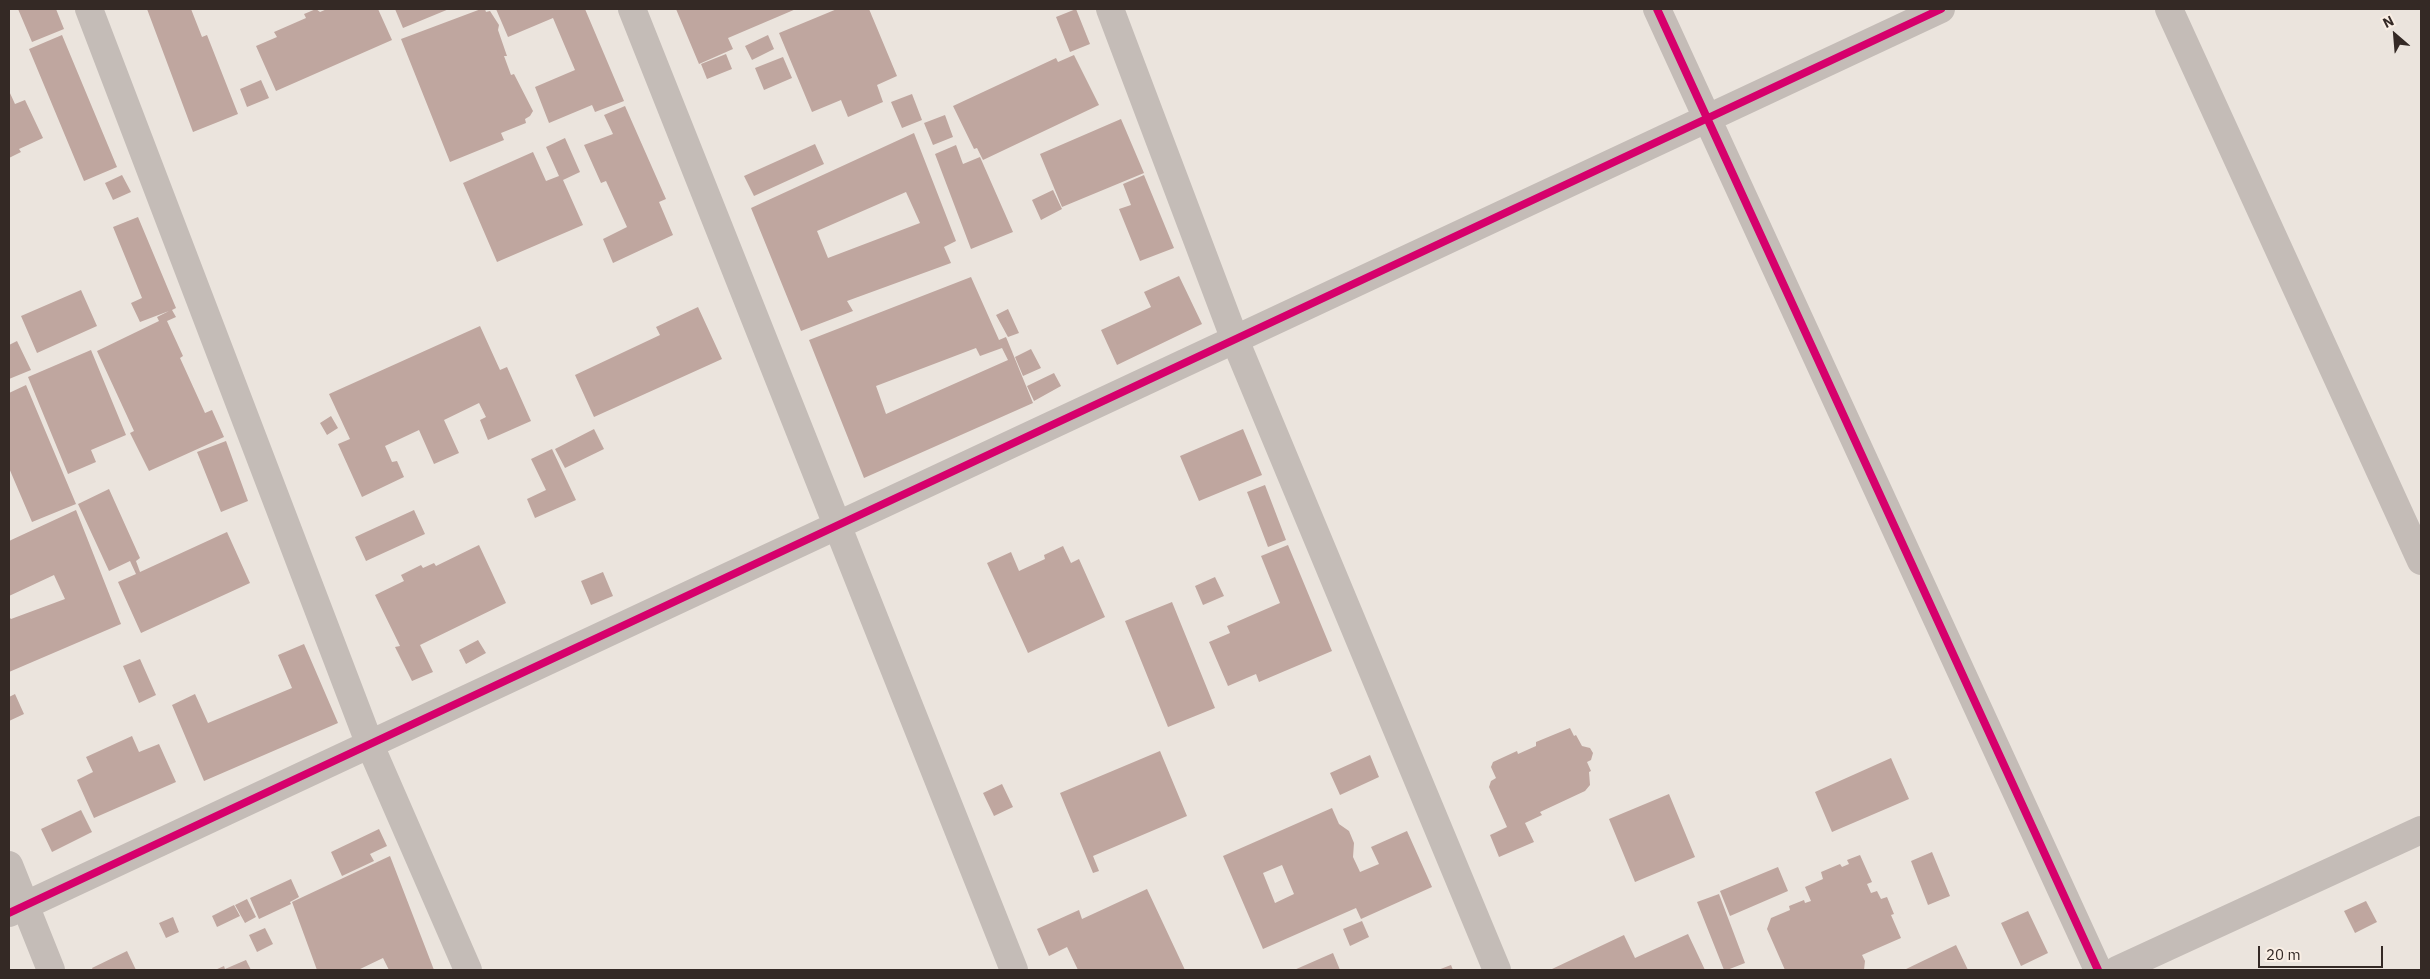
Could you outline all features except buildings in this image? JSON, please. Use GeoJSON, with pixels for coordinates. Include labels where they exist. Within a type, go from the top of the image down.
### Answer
{"type":"FeatureCollection","features":[{"type":"Feature","properties":{"kind":"street"},"geometry":{"type":"LineString","coordinates":[[89,9],[370,746],[468,970]]}},
{"type":"Feature","properties":{"kind":"street"},"geometry":{"type":"LineString","coordinates":[[632,9],[1014,970]]}},
{"type":"Feature","properties":{"kind":"street"},"geometry":{"type":"LineString","coordinates":[[1110,9],[1235,340],[1497,970]]}},
{"type":"Feature","properties":{"kind":"street"},"geometry":{"type":"LineString","coordinates":[[1657,9],[2098,970]]}},
{"type":"Feature","properties":{"kind":"street"},"geometry":{"type":"LineString","coordinates":[[17,909],[370,746],[1941,9]]}},
{"type":"Feature","properties":{"kind":"street"},"geometry":{"type":"LineString","coordinates":[[2169,9],[2421,561]]}},
{"type":"Feature","properties":{"kind":"street"},"geometry":{"type":"LineString","coordinates":[[2117,970],[2421,830]]}},
{"type":"Feature","properties":{"kind":"street"},"geometry":{"type":"LineString","coordinates":[[9,865],[17,909],[51,970]]}},
{"type":"Feature","properties":{"kind":"cycle path"},"geometry":{"type":"LineString","coordinates":[[1657,9],[2098,970]]}},
{"type":"Feature","properties":{"kind":"cycle path"},"geometry":{"type":"LineString","coordinates":[[9,913],[1941,9]]}}]}
